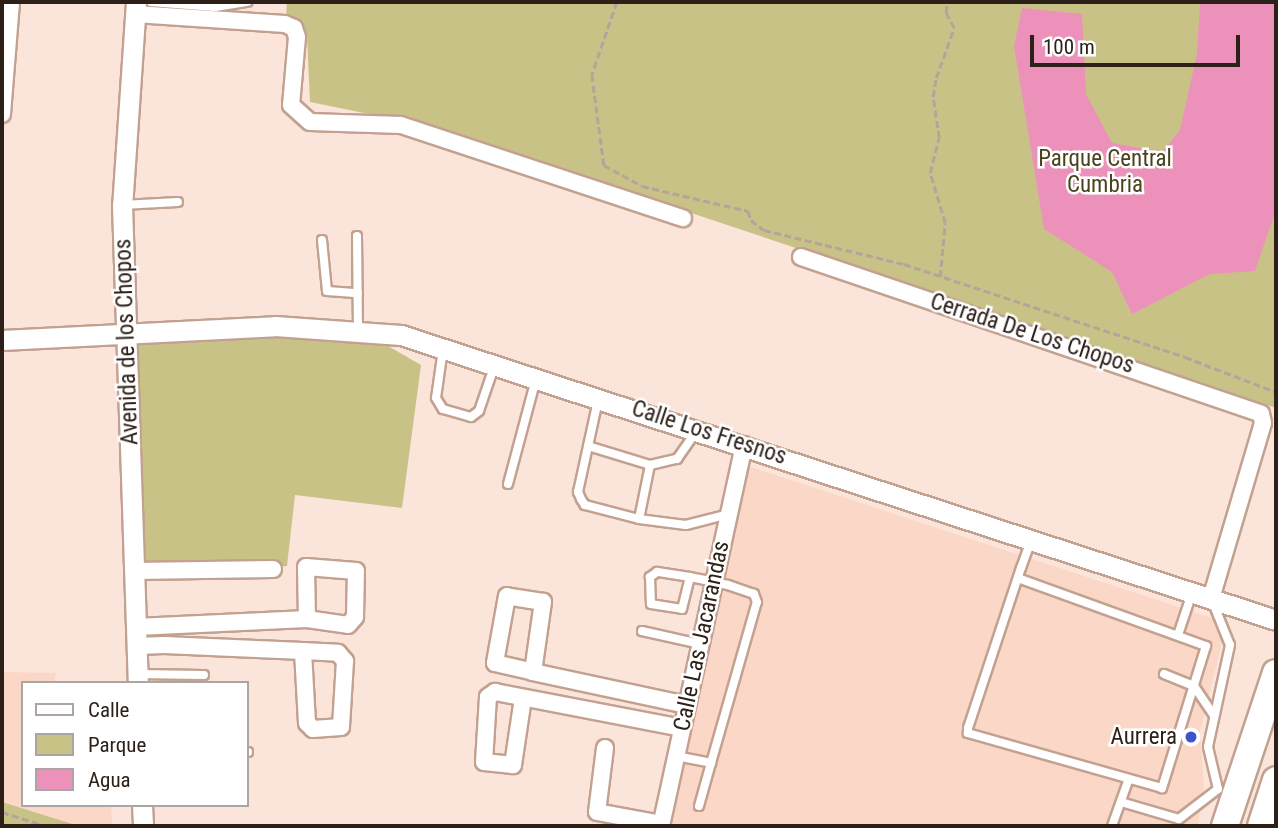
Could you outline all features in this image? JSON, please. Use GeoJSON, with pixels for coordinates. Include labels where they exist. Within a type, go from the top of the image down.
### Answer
{"type":"FeatureCollection","features":[{"type":"Feature","properties":{"kind":"main road"},"geometry":{"type":"LineString","coordinates":[[1225,826],[1227,791],[1276,673]]}},
{"type":"Feature","properties":{"kind":"main road"},"geometry":{"type":"LineString","coordinates":[[1261,826],[1276,780]]}},
{"type":"Feature","properties":{"kind":"street"},"geometry":{"type":"LineString","coordinates":[[2,114],[11,2]]}},
{"type":"Feature","properties":{"kind":"street"},"geometry":{"type":"LineString","coordinates":[[135,8],[285,24],[294,28],[290,106],[297,115],[310,122],[401,125],[683,218]]}},
{"type":"Feature","properties":{"kind":"street","name":"Avenida de los Chopos"},"geometry":{"type":"LineString","coordinates":[[135,8],[122,205],[138,678]]}},
{"type":"Feature","properties":{"kind":"street","name":"Cerrada De Los Chopos"},"geometry":{"type":"LineString","coordinates":[[802,257],[1261,414],[1264,424],[1202,596]]}},
{"type":"Feature","properties":{"kind":"street","name":"Calle Los Fresnos"},"geometry":{"type":"LineString","coordinates":[[2,340],[127,331],[275,326],[358,330],[443,346],[1276,620]]}},
{"type":"Feature","properties":{"kind":"street","name":"Calle Las Jacarandas"},"geometry":{"type":"LineString","coordinates":[[661,825],[744,445]]}},
{"type":"Feature","properties":{"kind":"street"},"geometry":{"type":"LineString","coordinates":[[137,636],[307,619],[353,623],[356,571],[306,567],[307,619]]}},
{"type":"Feature","properties":{"kind":"street"},"geometry":{"type":"LineString","coordinates":[[135,571],[273,569]]}},
{"type":"Feature","properties":{"kind":"street"},"geometry":{"type":"LineString","coordinates":[[533,672],[543,602],[507,596],[495,663],[533,672],[687,705]]}},
{"type":"Feature","properties":{"kind":"street"},"geometry":{"type":"LineString","coordinates":[[137,636],[303,651],[343,656],[341,727],[313,729],[307,723],[303,651]]}},
{"type":"Feature","properties":{"kind":"street"},"geometry":{"type":"LineString","coordinates":[[523,698],[513,765],[484,762],[488,697],[495,692],[682,728]]}},
{"type":"Feature","properties":{"kind":"street"},"geometry":{"type":"LineString","coordinates":[[605,748],[597,812],[661,825]]}},
{"type":"Feature","properties":{"kind":"street"},"geometry":{"type":"LineString","coordinates":[[142,807],[143,826]]}},
{"type":"Feature","properties":{"kind":"lane"},"geometry":{"type":"LineString","coordinates":[[151,2],[215,7],[248,2]]}},
{"type":"Feature","properties":{"kind":"lane"},"geometry":{"type":"LineString","coordinates":[[122,205],[178,202]]}},
{"type":"Feature","properties":{"kind":"lane"},"geometry":{"type":"LineString","coordinates":[[357,236],[358,330]]}},
{"type":"Feature","properties":{"kind":"lane"},"geometry":{"type":"LineString","coordinates":[[322,240],[327,291],[358,293]]}},
{"type":"Feature","properties":{"kind":"lane"},"geometry":{"type":"LineString","coordinates":[[443,346],[436,398],[443,409],[471,417],[479,411],[495,363]]}},
{"type":"Feature","properties":{"kind":"lane"},"geometry":{"type":"LineString","coordinates":[[508,484],[536,376]]}},
{"type":"Feature","properties":{"kind":"lane"},"geometry":{"type":"LineString","coordinates":[[598,397],[578,492],[585,505],[639,519],[685,525],[729,514]]}},
{"type":"Feature","properties":{"kind":"lane"},"geometry":{"type":"LineString","coordinates":[[588,446],[650,465],[677,459],[698,430]]}},
{"type":"Feature","properties":{"kind":"lane"},"geometry":{"type":"LineString","coordinates":[[639,519],[650,465]]}},
{"type":"Feature","properties":{"kind":"lane"},"geometry":{"type":"LineString","coordinates":[[1018,578],[1206,646],[1167,783],[1154,789],[972,736],[968,728],[1018,578],[1031,540]]}},
{"type":"Feature","properties":{"kind":"lane"},"geometry":{"type":"LineString","coordinates":[[690,578],[682,609],[651,604],[653,573],[690,578],[714,582],[754,594],[757,602],[699,806]]}},
{"type":"Feature","properties":{"kind":"lane"},"geometry":{"type":"LineString","coordinates":[[1121,802],[1152,811],[1178,823],[1227,791],[1208,747],[1230,645],[1202,596],[1178,635]]}},
{"type":"Feature","properties":{"kind":"lane"},"geometry":{"type":"LineString","coordinates":[[642,631],[700,644]]}},
{"type":"Feature","properties":{"kind":"lane"},"geometry":{"type":"LineString","coordinates":[[1164,674],[1194,686],[1214,716]]}},
{"type":"Feature","properties":{"kind":"lane"},"geometry":{"type":"LineString","coordinates":[[138,678],[204,675]]}},
{"type":"Feature","properties":{"kind":"lane"},"geometry":{"type":"LineString","coordinates":[[676,756],[711,763]]}},
{"type":"Feature","properties":{"kind":"lane"},"geometry":{"type":"LineString","coordinates":[[1112,826],[1128,781]]}},
{"type":"Feature","properties":{"kind":"path"},"geometry":{"type":"LineString","coordinates":[[617,2],[592,75],[604,165],[642,186],[748,211],[764,230],[940,277],[1185,357],[1276,393]]}},
{"type":"Feature","properties":{"kind":"path"},"geometry":{"type":"LineString","coordinates":[[940,277],[944,223],[931,159],[939,138],[933,97],[936,78],[954,28],[946,13],[947,2]]}},
{"type":"Feature","properties":{"kind":"path"},"geometry":{"type":"LineString","coordinates":[[2,812],[46,826]]}},
{"type":"Feature","properties":{"kind":"shaded area"},"geometry":{"type":"Polygon","coordinates":[[[748,466],[1215,619],[1223,639],[1200,732],[1204,785],[1198,826],[671,826],[748,466]]]}},
{"type":"Feature","properties":{"kind":"shaded area"},"geometry":{"type":"Polygon","coordinates":[[[2,672],[56,673],[54,681],[21,681],[21,807],[111,807],[112,826],[79,826],[2,802],[2,672]]]}},
{"type":"Feature","properties":{"kind":"green space","name":"Parque Central Cumbria"},"geometry":{"type":"Polygon","coordinates":[[[287,2],[1276,2],[1276,408],[433,127],[310,102],[307,36],[298,20],[286,16],[287,2]]]}},
{"type":"Feature","properties":{"kind":"green space"},"geometry":{"type":"Polygon","coordinates":[[[274,334],[388,346],[421,365],[402,508],[295,495],[287,566],[144,568],[137,335],[274,334]]]}},
{"type":"Feature","properties":{"kind":"green space"},"geometry":{"type":"Polygon","coordinates":[[[2,802],[79,826],[2,826],[2,802]]]}},
{"type":"Feature","properties":{"kind":"water"},"geometry":{"type":"Polygon","coordinates":[[[1200,2],[1276,2],[1276,210],[1255,271],[1210,274],[1132,314],[1112,272],[1044,229],[1014,46],[1022,8],[1082,14],[1086,94],[1112,143],[1162,152],[1180,130],[1197,54],[1200,2]]]}},
{"type":"Feature","properties":{"kind":"place","name":"Aurrera"},"geometry":{"type":"Point","coordinates":[1191,737]}}]}
